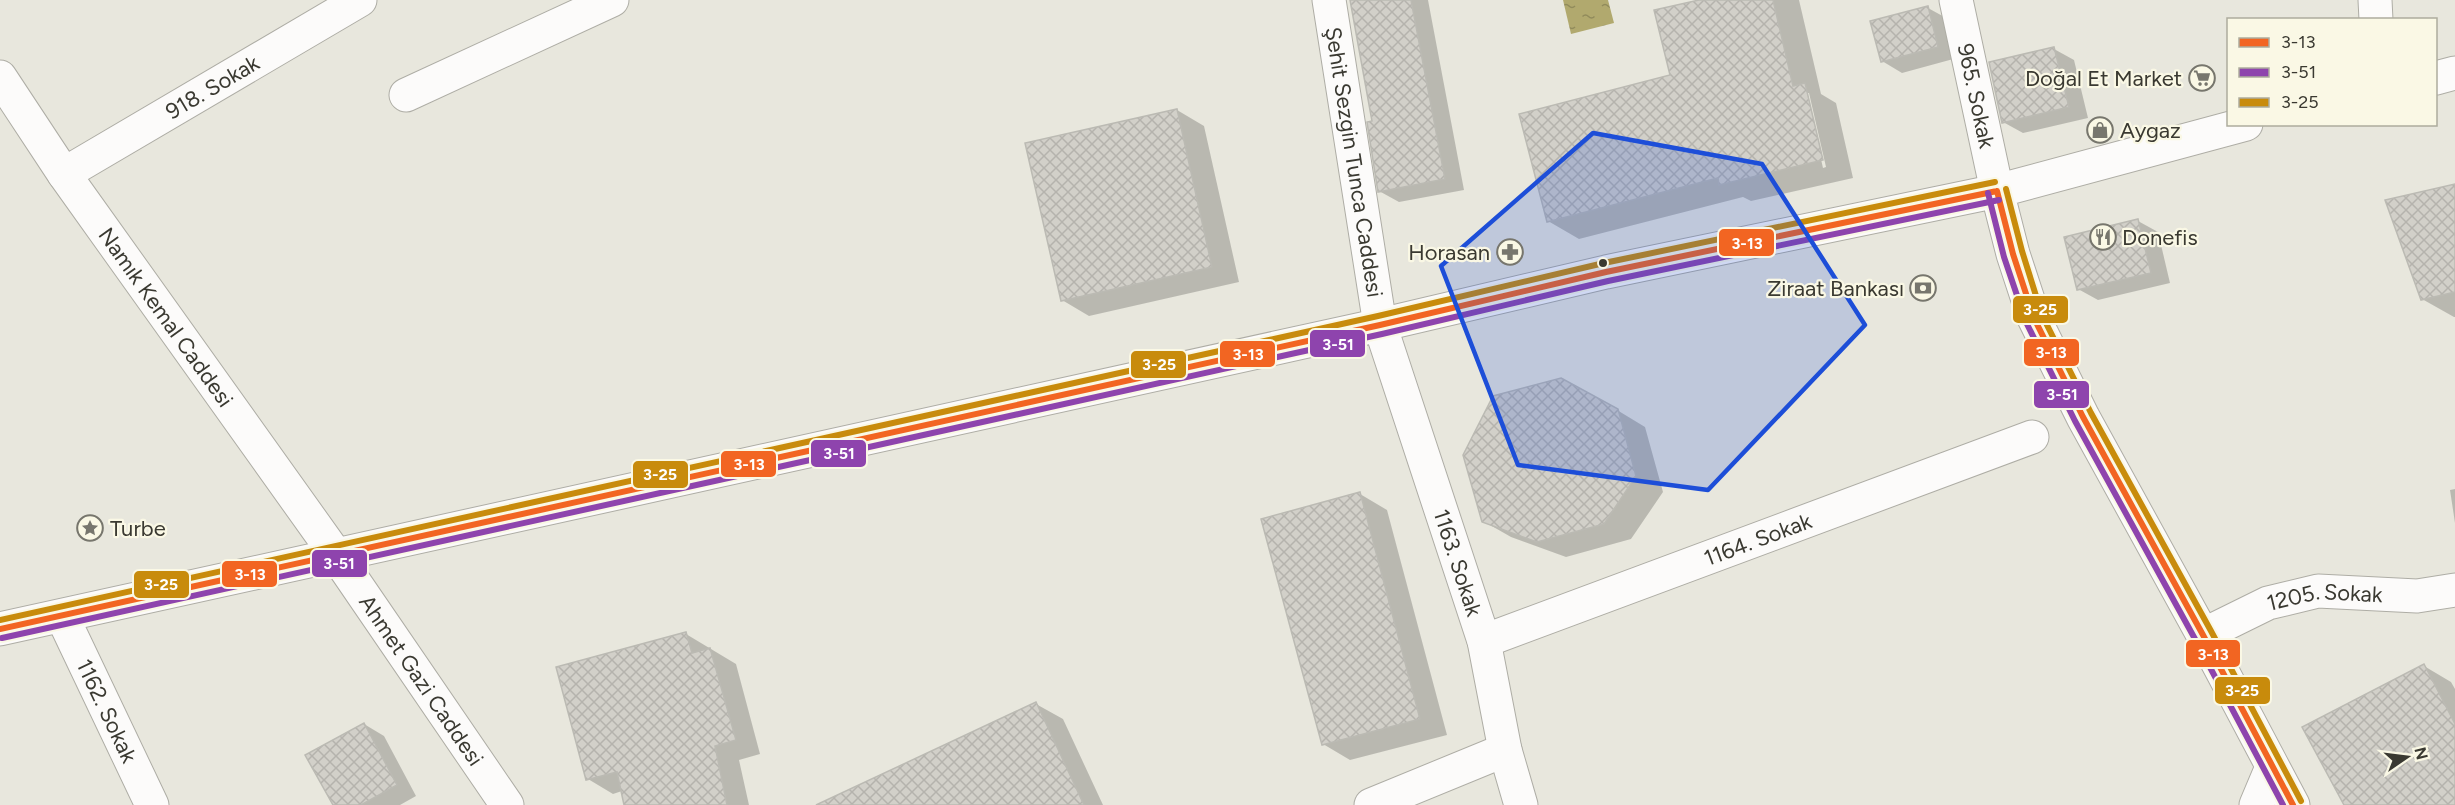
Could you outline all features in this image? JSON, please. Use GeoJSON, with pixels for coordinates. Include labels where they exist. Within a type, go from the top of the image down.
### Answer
{"type":"FeatureCollection","features":[{"type":"Feature","properties":{"kind":"street","name":"918. Sokak"},"geometry":{"type":"LineString","coordinates":[[64,174],[360,0]]}},
{"type":"Feature","properties":{"kind":"street","name":"Şehit Sezgin Tunca Caddesi"},"geometry":{"type":"LineString","coordinates":[[1329,0],[1380,325]]}},
{"type":"Feature","properties":{"kind":"street","name":"965. Sokak"},"geometry":{"type":"LineString","coordinates":[[1956,0],[1997,191],[2013,254],[2034,318],[2083,417],[2293,805]]}},
{"type":"Feature","properties":{"kind":"street"},"geometry":{"type":"LineString","coordinates":[[2375,0],[2376,18]]}},
{"type":"Feature","properties":{"kind":"street"},"geometry":{"type":"LineString","coordinates":[[406,95],[600,3]]}},
{"type":"Feature","properties":{"kind":"street"},"geometry":{"type":"LineString","coordinates":[[2437,78],[2455,73]]}},
{"type":"Feature","properties":{"kind":"street","name":"Namık Kemal Caddesi"},"geometry":{"type":"LineString","coordinates":[[0,77],[64,174],[336,555]]}},
{"type":"Feature","properties":{"kind":"street"},"geometry":{"type":"LineString","coordinates":[[0,629],[1380,325],[1606,272],[1997,191],[2239,126]]}},
{"type":"Feature","properties":{"kind":"street","name":"1163. Sokak"},"geometry":{"type":"LineString","coordinates":[[1380,325],[1484,642],[1505,750],[1521,805]]}},
{"type":"Feature","properties":{"kind":"street","name":"1164. Sokak"},"geometry":{"type":"LineString","coordinates":[[1484,642],[2032,437]]}},
{"type":"Feature","properties":{"kind":"street","name":"Ahmet Gazi Caddesi"},"geometry":{"type":"LineString","coordinates":[[336,555],[507,805]]}},
{"type":"Feature","properties":{"kind":"street","name":"1205. Sokak"},"geometry":{"type":"LineString","coordinates":[[2203,635],[2268,603],[2318,591],[2417,596],[2455,590]]}},
{"type":"Feature","properties":{"kind":"street","name":"1162. Sokak"},"geometry":{"type":"LineString","coordinates":[[62,616],[152,805]]}},
{"type":"Feature","properties":{"kind":"street"},"geometry":{"type":"LineString","coordinates":[[1371,805],[1505,750]]}},
{"type":"Feature","properties":{"kind":"street"},"geometry":{"type":"LineString","coordinates":[[2256,805],[2272,767]]}},
{"type":"Feature","properties":{"kind":"highlighted area"},"geometry":{"type":"Polygon","coordinates":[[[1593,133],[1762,164],[1865,325],[1708,490],[1518,465],[1441,266],[1593,133]]]}},
{"type":"Feature","properties":{"kind":"water"},"geometry":{"type":"Polygon","coordinates":[[[1563,0],[1608,0],[1614,23],[1571,34],[1563,0]]]}},
{"type":"Feature","properties":{"kind":"building"},"geometry":{"type":"Polygon","coordinates":[[[1350,0],[1411,0],[1445,179],[1378,192],[1367,122],[1372,121],[1350,0]]]}},
{"type":"Feature","properties":{"kind":"building"},"geometry":{"type":"Polygon","coordinates":[[[1699,0],[1773,0],[1793,86],[1805,83],[1823,160],[1719,185],[1718,178],[1547,222],[1519,114],[1670,75],[1654,10],[1699,0]]]}},
{"type":"Feature","properties":{"kind":"building"},"geometry":{"type":"Polygon","coordinates":[[[1928,6],[1938,47],[1881,62],[1870,21],[1928,6]]]}},
{"type":"Feature","properties":{"kind":"building"},"geometry":{"type":"Polygon","coordinates":[[[2054,47],[2069,107],[2002,123],[1989,62],[2054,47]]]}},
{"type":"Feature","properties":{"kind":"building"},"geometry":{"type":"Polygon","coordinates":[[[1177,109],[1212,267],[1061,301],[1025,143],[1177,109]]]}},
{"type":"Feature","properties":{"kind":"building"},"geometry":{"type":"Polygon","coordinates":[[[2455,184],[2455,292],[2421,300],[2385,200],[2455,184]]]}},
{"type":"Feature","properties":{"kind":"building"},"geometry":{"type":"Polygon","coordinates":[[[2138,219],[2151,273],[2077,290],[2064,237],[2138,219]]]}},
{"type":"Feature","properties":{"kind":"building"},"geometry":{"type":"Polygon","coordinates":[[[1561,378],[1618,409],[1636,476],[1604,524],[1537,542],[1482,522],[1463,455],[1493,396],[1561,378]]]}},
{"type":"Feature","properties":{"kind":"building"},"geometry":{"type":"Polygon","coordinates":[[[1360,492],[1420,719],[1322,745],[1261,519],[1360,492]]]}},
{"type":"Feature","properties":{"kind":"building"},"geometry":{"type":"Polygon","coordinates":[[[686,632],[692,653],[710,648],[736,740],[715,746],[727,805],[624,805],[617,772],[586,780],[556,667],[686,632]]]}},
{"type":"Feature","properties":{"kind":"building"},"geometry":{"type":"Polygon","coordinates":[[[2424,664],[2455,724],[2455,805],[2344,805],[2302,727],[2424,664]]]}},
{"type":"Feature","properties":{"kind":"building"},"geometry":{"type":"Polygon","coordinates":[[[1036,702],[1084,805],[816,805],[1036,702]]]}},
{"type":"Feature","properties":{"kind":"building"},"geometry":{"type":"Polygon","coordinates":[[[364,723],[397,785],[361,805],[333,805],[305,755],[364,723]]]}},
{"type":"Feature","properties":{"kind":"transit line","name":"3-25"},"geometry":{"type":"LineString","coordinates":[[0,620],[1378,316],[1604,263],[1995,182]]}},
{"type":"Feature","properties":{"kind":"transit line","name":"3-25"},"geometry":{"type":"LineString","coordinates":[[2006,189],[2042,315],[2091,413],[2301,801]]}},
{"type":"Feature","properties":{"kind":"transit line","name":"3-13"},"geometry":{"type":"LineString","coordinates":[[1997,191],[2013,254],[2034,318],[2083,417],[2293,805]]}},
{"type":"Feature","properties":{"kind":"transit line","name":"3-13"},"geometry":{"type":"LineString","coordinates":[[0,629],[1380,325],[1606,272],[1997,191]]}},
{"type":"Feature","properties":{"kind":"transit line","name":"3-51"},"geometry":{"type":"LineString","coordinates":[[1988,193],[2004,257],[2026,322],[2075,421],[2283,805]]}},
{"type":"Feature","properties":{"kind":"transit line","name":"3-51"},"geometry":{"type":"LineString","coordinates":[[2,638],[1382,334],[1608,281],[1999,200]]}},
{"type":"Feature","properties":{"kind":"place","name":"Doğal Et Market"},"geometry":{"type":"Point","coordinates":[2202,78]}},
{"type":"Feature","properties":{"kind":"place","name":"Aygaz"},"geometry":{"type":"Point","coordinates":[2100,130]}},
{"type":"Feature","properties":{"kind":"place","name":"Donefis"},"geometry":{"type":"Point","coordinates":[2103,237]}},
{"type":"Feature","properties":{"kind":"place","name":"Horasan"},"geometry":{"type":"Point","coordinates":[1510,252]}},
{"type":"Feature","properties":{"kind":"place","name":"Ziraat Bankası"},"geometry":{"type":"Point","coordinates":[1923,288]}},
{"type":"Feature","properties":{"kind":"place","name":"Turbe"},"geometry":{"type":"Point","coordinates":[90,528]}}]}
